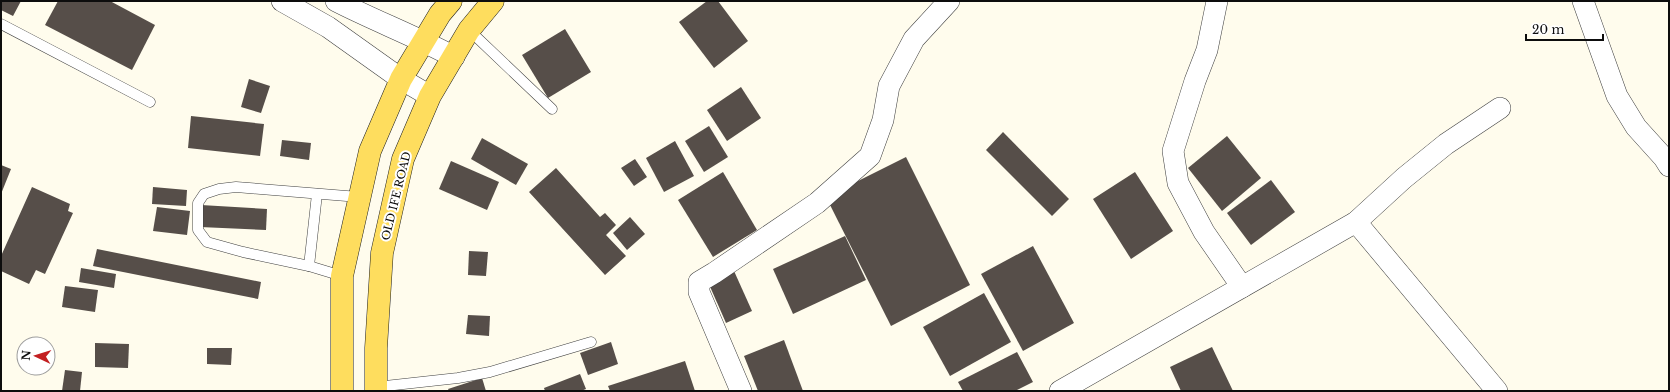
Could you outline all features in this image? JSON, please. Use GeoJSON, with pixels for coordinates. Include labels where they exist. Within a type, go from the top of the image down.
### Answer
{"type":"FeatureCollection","features":[{"type":"Feature","properties":{"kind":"main road"},"geometry":{"type":"LineString","coordinates":[[342,391],[342,276],[370,151],[401,79],[440,14],[451,1]]}},
{"type":"Feature","properties":{"kind":"main road","name":"OLD IFE ROAD"},"geometry":{"type":"LineString","coordinates":[[376,389],[378,311],[382,253],[403,160],[430,96],[469,30],[493,1]]}},
{"type":"Feature","properties":{"kind":"street"},"geometry":{"type":"LineString","coordinates":[[282,1],[328,27],[401,79],[430,96]]}},
{"type":"Feature","properties":{"kind":"street"},"geometry":{"type":"LineString","coordinates":[[336,1],[367,17],[425,41],[454,57]]}},
{"type":"Feature","properties":{"kind":"street"},"geometry":{"type":"LineString","coordinates":[[741,391],[699,292],[699,282],[817,203],[870,156],[883,120],[889,86],[914,39],[950,1]]}},
{"type":"Feature","properties":{"kind":"street"},"geometry":{"type":"LineString","coordinates":[[1218,1],[1207,50],[1195,81],[1173,151],[1178,183],[1204,232],[1242,287]]}},
{"type":"Feature","properties":{"kind":"street"},"geometry":{"type":"LineString","coordinates":[[1583,1],[1617,96],[1636,127],[1664,158],[1669,166]]}},
{"type":"Feature","properties":{"kind":"street"},"geometry":{"type":"LineString","coordinates":[[1060,391],[1356,222],[1404,178],[1446,144],[1500,108]]}},
{"type":"Feature","properties":{"kind":"street"},"geometry":{"type":"LineString","coordinates":[[1356,222],[1497,391]]}},
{"type":"Feature","properties":{"kind":"lane"},"geometry":{"type":"LineString","coordinates":[[1,24],[150,102]]}},
{"type":"Feature","properties":{"kind":"lane"},"geometry":{"type":"LineString","coordinates":[[469,30],[552,110]]}},
{"type":"Feature","properties":{"kind":"lane"},"geometry":{"type":"LineString","coordinates":[[342,276],[309,266],[243,252],[207,242],[198,230],[198,203],[204,194],[219,189],[236,187],[359,197]]}},
{"type":"Feature","properties":{"kind":"lane"},"geometry":{"type":"LineString","coordinates":[[309,266],[317,194]]}},
{"type":"Feature","properties":{"kind":"lane"},"geometry":{"type":"LineString","coordinates":[[376,389],[458,378],[490,372],[591,342]]}},
{"type":"Feature","properties":{"kind":"building"},"geometry":{"type":"Polygon","coordinates":[[[1,1],[21,1],[13,16],[1,10],[1,1]]]}},
{"type":"Feature","properties":{"kind":"building"},"geometry":{"type":"Polygon","coordinates":[[[58,1],[110,1],[155,25],[132,70],[45,25],[58,1]]]}},
{"type":"Feature","properties":{"kind":"building"},"geometry":{"type":"Polygon","coordinates":[[[707,1],[718,1],[748,41],[714,68],[679,22],[707,1]]]}},
{"type":"Feature","properties":{"kind":"building"},"geometry":{"type":"Polygon","coordinates":[[[565,29],[591,72],[548,98],[522,55],[565,29]]]}},
{"type":"Feature","properties":{"kind":"building"},"geometry":{"type":"Polygon","coordinates":[[[249,79],[270,86],[261,113],[241,107],[249,79]]]}},
{"type":"Feature","properties":{"kind":"building"},"geometry":{"type":"Polygon","coordinates":[[[741,87],[761,118],[727,141],[707,110],[741,87]]]}},
{"type":"Feature","properties":{"kind":"building"},"geometry":{"type":"Polygon","coordinates":[[[191,116],[264,124],[260,156],[188,148],[191,116]]]}},
{"type":"Feature","properties":{"kind":"building"},"geometry":{"type":"Polygon","coordinates":[[[709,126],[728,157],[704,172],[685,141],[709,126]]]}},
{"type":"Feature","properties":{"kind":"building"},"geometry":{"type":"Polygon","coordinates":[[[1003,132],[1069,199],[1052,216],[986,150],[1003,132]]]}},
{"type":"Feature","properties":{"kind":"building"},"geometry":{"type":"Polygon","coordinates":[[[1227,136],[1261,178],[1222,211],[1188,168],[1227,136]]]}},
{"type":"Feature","properties":{"kind":"building"},"geometry":{"type":"Polygon","coordinates":[[[482,138],[528,164],[516,185],[471,159],[482,138]]]}},
{"type":"Feature","properties":{"kind":"building"},"geometry":{"type":"Polygon","coordinates":[[[282,140],[311,143],[309,160],[280,156],[282,140]]]}},
{"type":"Feature","properties":{"kind":"building"},"geometry":{"type":"Polygon","coordinates":[[[675,141],[694,176],[664,192],[646,158],[675,141]]]}},
{"type":"Feature","properties":{"kind":"building"},"geometry":{"type":"Polygon","coordinates":[[[906,157],[970,285],[891,326],[826,197],[906,157]]]}},
{"type":"Feature","properties":{"kind":"building"},"geometry":{"type":"Polygon","coordinates":[[[635,159],[647,177],[634,186],[621,168],[635,159]]]}},
{"type":"Feature","properties":{"kind":"building"},"geometry":{"type":"Polygon","coordinates":[[[451,161],[499,182],[487,210],[439,189],[451,161]]]}},
{"type":"Feature","properties":{"kind":"building"},"geometry":{"type":"Polygon","coordinates":[[[1,165],[11,169],[1,194],[1,165]]]}},
{"type":"Feature","properties":{"kind":"building"},"geometry":{"type":"Polygon","coordinates":[[[556,168],[600,217],[605,213],[616,225],[606,235],[626,256],[605,275],[529,192],[556,168]]]}},
{"type":"Feature","properties":{"kind":"building"},"geometry":{"type":"Polygon","coordinates":[[[723,172],[757,230],[713,257],[678,200],[723,172]]]}},
{"type":"Feature","properties":{"kind":"building"},"geometry":{"type":"Polygon","coordinates":[[[1135,172],[1173,231],[1131,259],[1093,199],[1135,172]]]}},
{"type":"Feature","properties":{"kind":"building"},"geometry":{"type":"Polygon","coordinates":[[[1271,180],[1295,212],[1251,245],[1227,213],[1271,180]]]}},
{"type":"Feature","properties":{"kind":"building"},"geometry":{"type":"Polygon","coordinates":[[[32,187],[70,204],[68,211],[73,213],[45,274],[36,270],[29,284],[1,271],[1,256],[32,187]]]}},
{"type":"Feature","properties":{"kind":"building"},"geometry":{"type":"Polygon","coordinates":[[[153,187],[187,190],[186,206],[152,204],[153,187]]]}},
{"type":"Feature","properties":{"kind":"building"},"geometry":{"type":"Polygon","coordinates":[[[201,205],[267,209],[266,230],[200,227],[201,205]]]}},
{"type":"Feature","properties":{"kind":"building"},"geometry":{"type":"Polygon","coordinates":[[[157,207],[190,211],[187,235],[153,231],[157,207]]]}},
{"type":"Feature","properties":{"kind":"building"},"geometry":{"type":"Polygon","coordinates":[[[630,217],[645,234],[627,250],[613,233],[630,217]]]}},
{"type":"Feature","properties":{"kind":"building"},"geometry":{"type":"Polygon","coordinates":[[[845,236],[866,280],[793,314],[773,269],[845,236]]]}},
{"type":"Feature","properties":{"kind":"building"},"geometry":{"type":"Polygon","coordinates":[[[1033,246],[1074,323],[1023,351],[981,274],[1033,246]]]}},
{"type":"Feature","properties":{"kind":"building"},"geometry":{"type":"Polygon","coordinates":[[[97,249],[261,282],[258,299],[93,266],[97,249]]]}},
{"type":"Feature","properties":{"kind":"building"},"geometry":{"type":"Polygon","coordinates":[[[469,251],[488,252],[486,276],[468,275],[469,251]]]}},
{"type":"Feature","properties":{"kind":"building"},"geometry":{"type":"Polygon","coordinates":[[[81,268],[116,274],[114,288],[79,282],[81,268]]]}},
{"type":"Feature","properties":{"kind":"building"},"geometry":{"type":"Polygon","coordinates":[[[734,271],[752,311],[726,323],[708,282],[734,271]]]}},
{"type":"Feature","properties":{"kind":"building"},"geometry":{"type":"Polygon","coordinates":[[[65,286],[98,290],[95,312],[62,307],[65,286]]]}},
{"type":"Feature","properties":{"kind":"building"},"geometry":{"type":"Polygon","coordinates":[[[984,293],[1011,342],[950,376],[923,327],[984,293]]]}},
{"type":"Feature","properties":{"kind":"building"},"geometry":{"type":"Polygon","coordinates":[[[468,315],[490,316],[489,336],[466,334],[468,315]]]}},
{"type":"Feature","properties":{"kind":"building"},"geometry":{"type":"Polygon","coordinates":[[[784,340],[803,391],[758,391],[744,356],[784,340]]]}},
{"type":"Feature","properties":{"kind":"building"},"geometry":{"type":"Polygon","coordinates":[[[611,342],[618,364],[588,375],[580,353],[611,342]]]}},
{"type":"Feature","properties":{"kind":"building"},"geometry":{"type":"Polygon","coordinates":[[[95,343],[129,344],[128,368],[95,367],[95,343]]]}},
{"type":"Feature","properties":{"kind":"building"},"geometry":{"type":"Polygon","coordinates":[[[1212,347],[1233,391],[1181,391],[1170,367],[1212,347]]]}},
{"type":"Feature","properties":{"kind":"building"},"geometry":{"type":"Polygon","coordinates":[[[207,348],[232,348],[231,365],[207,364],[207,348]]]}},
{"type":"Feature","properties":{"kind":"building"},"geometry":{"type":"Polygon","coordinates":[[[1017,352],[1033,382],[1015,391],[963,391],[958,382],[1017,352]]]}},
{"type":"Feature","properties":{"kind":"building"},"geometry":{"type":"Polygon","coordinates":[[[685,361],[695,391],[610,391],[608,386],[685,361]]]}},
{"type":"Feature","properties":{"kind":"building"},"geometry":{"type":"Polygon","coordinates":[[[65,370],[82,372],[80,391],[62,391],[65,370]]]}},
{"type":"Feature","properties":{"kind":"building"},"geometry":{"type":"Polygon","coordinates":[[[580,374],[586,389],[581,391],[545,391],[544,388],[580,374]]]}},
{"type":"Feature","properties":{"kind":"building"},"geometry":{"type":"Polygon","coordinates":[[[482,378],[486,391],[449,391],[448,389],[482,378]]]}}]}
